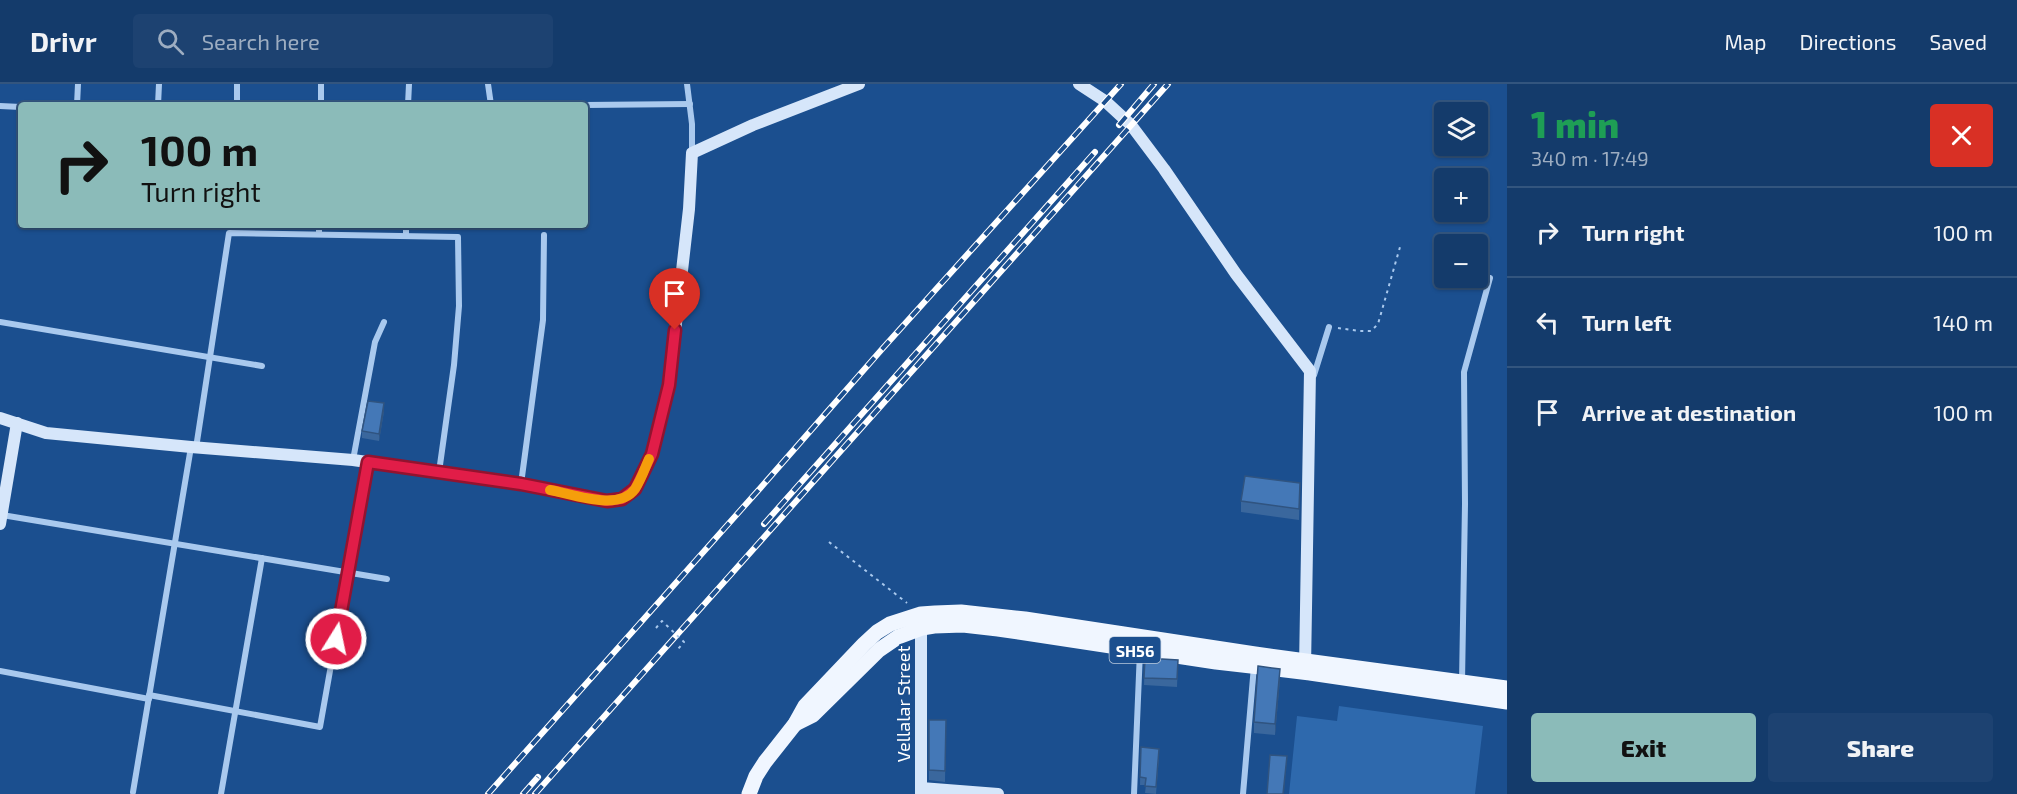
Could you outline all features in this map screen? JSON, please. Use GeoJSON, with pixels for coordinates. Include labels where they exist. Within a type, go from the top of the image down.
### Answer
{"type":"FeatureCollection","features":[{"type":"Feature","properties":{"kind":"main road"},"geometry":{"type":"LineString","coordinates":[[0,418],[46,433],[193,448],[353,460],[521,484],[607,501],[622,499],[635,489],[652,454],[669,385],[689,209],[692,153],[838,87],[858,84]]}},
{"type":"Feature","properties":{"kind":"main road"},"geometry":{"type":"LineString","coordinates":[[1079,84],[1105,101],[1131,125],[1164,168],[1236,274],[1310,370],[1305,666]]}},
{"type":"Feature","properties":{"kind":"main road"},"geometry":{"type":"LineString","coordinates":[[1,515],[17,423]]}},
{"type":"Feature","properties":{"kind":"main road","name":"SH56"},"geometry":{"type":"LineString","coordinates":[[749,794],[756,776],[795,724],[805,706],[877,632],[890,624],[970,612],[1025,619],[1141,644],[1254,660],[1507,688]]}},
{"type":"Feature","properties":{"kind":"main road","name":"Vellalar Street"},"geometry":{"type":"LineString","coordinates":[[921,791],[922,621]]}},
{"type":"Feature","properties":{"kind":"main road","name":"SH56"},"geometry":{"type":"LineString","coordinates":[[1305,666],[1507,702]]}},
{"type":"Feature","properties":{"kind":"main road"},"geometry":{"type":"LineString","coordinates":[[921,791],[998,794]]}},
{"type":"Feature","properties":{"kind":"street"},"geometry":{"type":"LineString","coordinates":[[77,102],[78,84]]}},
{"type":"Feature","properties":{"kind":"street"},"geometry":{"type":"LineString","coordinates":[[158,102],[159,84]]}},
{"type":"Feature","properties":{"kind":"street"},"geometry":{"type":"LineString","coordinates":[[237,84],[237,102]]}},
{"type":"Feature","properties":{"kind":"street"},"geometry":{"type":"LineString","coordinates":[[321,84],[321,102]]}},
{"type":"Feature","properties":{"kind":"street"},"geometry":{"type":"LineString","coordinates":[[408,102],[409,84]]}},
{"type":"Feature","properties":{"kind":"street"},"geometry":{"type":"LineString","coordinates":[[488,84],[491,102]]}},
{"type":"Feature","properties":{"kind":"street"},"geometry":{"type":"LineString","coordinates":[[687,84],[692,153]]}},
{"type":"Feature","properties":{"kind":"street"},"geometry":{"type":"LineString","coordinates":[[588,105],[690,104]]}},
{"type":"Feature","properties":{"kind":"street"},"geometry":{"type":"LineString","coordinates":[[0,106],[18,107]]}},
{"type":"Feature","properties":{"kind":"street"},"geometry":{"type":"LineString","coordinates":[[319,228],[319,234]]}},
{"type":"Feature","properties":{"kind":"street"},"geometry":{"type":"LineString","coordinates":[[406,228],[406,236]]}},
{"type":"Feature","properties":{"kind":"street"},"geometry":{"type":"LineString","coordinates":[[133,792],[175,544],[210,357],[229,229],[319,234],[458,237],[459,306],[454,365],[439,472]]}},
{"type":"Feature","properties":{"kind":"street"},"geometry":{"type":"LineString","coordinates":[[521,484],[543,320],[544,235]]}},
{"type":"Feature","properties":{"kind":"street"},"geometry":{"type":"LineString","coordinates":[[1462,682],[1465,504],[1464,372],[1490,278]]}},
{"type":"Feature","properties":{"kind":"street"},"geometry":{"type":"LineString","coordinates":[[0,322],[261,366]]}},
{"type":"Feature","properties":{"kind":"street"},"geometry":{"type":"LineString","coordinates":[[353,460],[375,342],[384,322]]}},
{"type":"Feature","properties":{"kind":"street"},"geometry":{"type":"LineString","coordinates":[[1310,387],[1329,327]]}},
{"type":"Feature","properties":{"kind":"street"},"geometry":{"type":"LineString","coordinates":[[0,671],[320,727],[368,462]]}},
{"type":"Feature","properties":{"kind":"street"},"geometry":{"type":"LineString","coordinates":[[1,515],[387,579]]}},
{"type":"Feature","properties":{"kind":"street"},"geometry":{"type":"LineString","coordinates":[[220,794],[262,558]]}},
{"type":"Feature","properties":{"kind":"street"},"geometry":{"type":"LineString","coordinates":[[1134,794],[1141,644]]}},
{"type":"Feature","properties":{"kind":"street"},"geometry":{"type":"LineString","coordinates":[[1243,794],[1254,660]]}},
{"type":"Feature","properties":{"kind":"path"},"geometry":{"type":"LineString","coordinates":[[1329,327],[1360,332],[1371,331],[1378,324],[1400,248]]}},
{"type":"Feature","properties":{"kind":"path"},"geometry":{"type":"LineString","coordinates":[[829,542],[922,621]]}},
{"type":"Feature","properties":{"kind":"path"},"geometry":{"type":"LineString","coordinates":[[656,628],[662,621],[684,642],[678,649]]}},
{"type":"Feature","properties":{"kind":"shaded area"},"geometry":{"type":"Polygon","coordinates":[[[1339,706],[1483,726],[1475,794],[1289,794],[1297,716],[1337,721],[1339,706]]]}},
{"type":"Feature","properties":{"kind":"building"},"geometry":{"type":"Polygon","coordinates":[[[368,401],[384,403],[379,434],[362,431],[368,401]]]}},
{"type":"Feature","properties":{"kind":"building"},"geometry":{"type":"Polygon","coordinates":[[[1245,476],[1300,483],[1299,509],[1241,501],[1245,476]]]}},
{"type":"Feature","properties":{"kind":"building"},"geometry":{"type":"Polygon","coordinates":[[[1145,658],[1178,660],[1177,679],[1144,678],[1145,658]]]}},
{"type":"Feature","properties":{"kind":"building"},"geometry":{"type":"Polygon","coordinates":[[[1258,666],[1280,669],[1275,724],[1254,722],[1258,666]]]}},
{"type":"Feature","properties":{"kind":"building"},"geometry":{"type":"Polygon","coordinates":[[[929,720],[946,720],[945,771],[929,770],[929,720]]]}},
{"type":"Feature","properties":{"kind":"building"},"geometry":{"type":"Polygon","coordinates":[[[1141,747],[1159,749],[1156,787],[1145,786],[1146,778],[1140,777],[1141,747]]]}},
{"type":"Feature","properties":{"kind":"building"},"geometry":{"type":"Polygon","coordinates":[[[1270,755],[1287,756],[1283,794],[1267,794],[1270,755]]]}},
{"type":"Feature","properties":{"kind":"railway"},"geometry":{"type":"LineString","coordinates":[[488,794],[883,348],[1121,84]]}},
{"type":"Feature","properties":{"kind":"railway"},"geometry":{"type":"LineString","coordinates":[[1119,125],[1154,84]]}},
{"type":"Feature","properties":{"kind":"railway"},"geometry":{"type":"LineString","coordinates":[[535,794],[1168,84]]}},
{"type":"Feature","properties":{"kind":"railway"},"geometry":{"type":"LineString","coordinates":[[764,524],[1095,152]]}},
{"type":"Feature","properties":{"kind":"railway"},"geometry":{"type":"LineString","coordinates":[[523,794],[538,777]]}},
{"type":"Feature","properties":{"kind":"slow traffic"},"geometry":{"type":"LineString","coordinates":[[550,490],[607,501],[622,499],[635,489],[649,459]]}},
{"type":"Feature","properties":{"kind":"route"},"geometry":{"type":"LineString","coordinates":[[336,639],[368,462],[521,484],[607,501],[622,499],[635,489],[652,454],[669,385],[675,330]]}}]}
